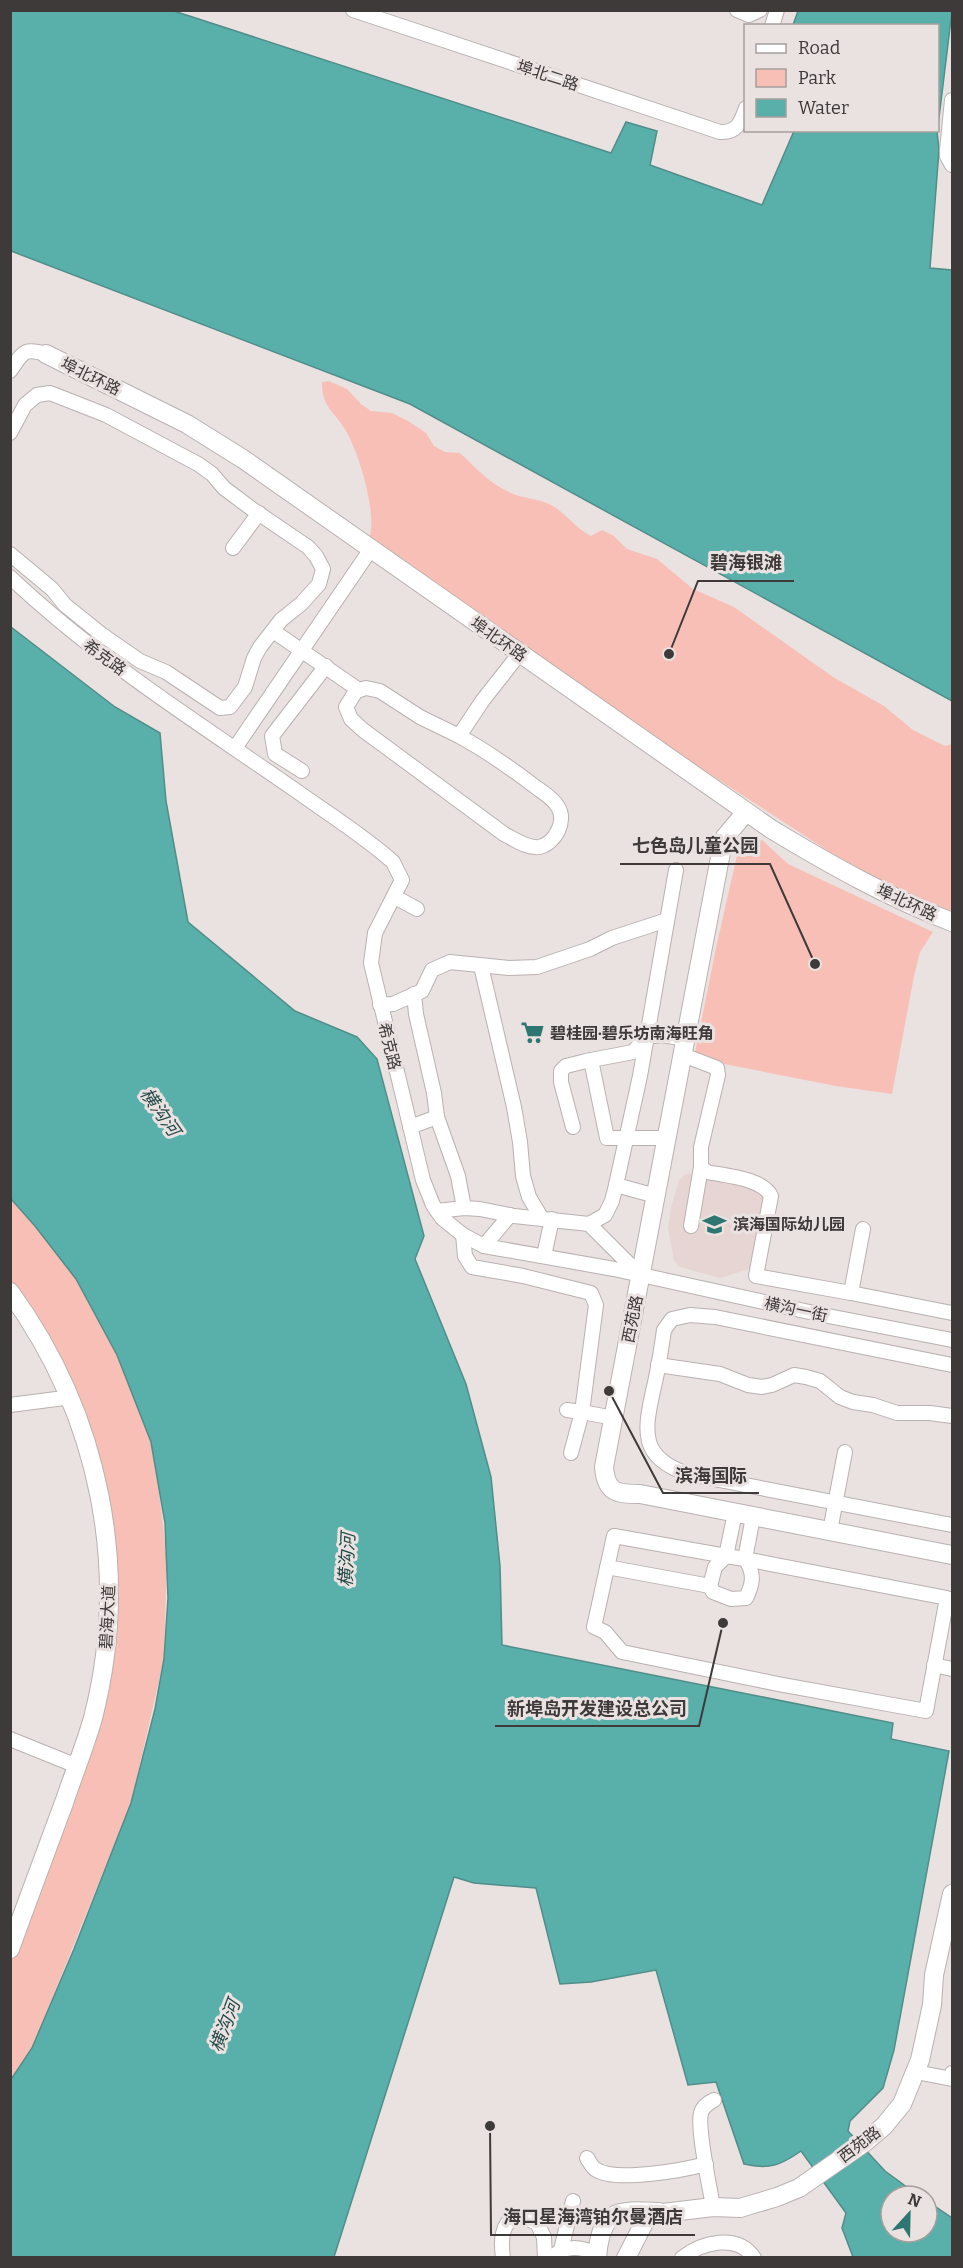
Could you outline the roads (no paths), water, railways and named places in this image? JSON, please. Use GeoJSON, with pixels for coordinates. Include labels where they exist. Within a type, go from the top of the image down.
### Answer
{"type":"FeatureCollection","features":[{"type":"Feature","properties":{"kind":"main road","name":"埠北环路"},"geometry":{"type":"LineString","coordinates":[[46,354],[215,441],[746,812],[801,847],[922,910],[952,922]]}},
{"type":"Feature","properties":{"kind":"main road","name":"西苑路"},"geometry":{"type":"LineString","coordinates":[[746,812],[725,837],[604,1467],[607,1484],[622,1494],[640,1494],[952,1555]]}},
{"type":"Feature","properties":{"kind":"main road","name":"碧海大道"},"geometry":{"type":"LineString","coordinates":[[10,1292],[52,1357],[80,1420],[94,1468],[106,1524],[109,1581],[107,1641],[93,1717],[10,1931]]}},
{"type":"Feature","properties":{"kind":"main road","name":"碧海大道"},"geometry":{"type":"LineString","coordinates":[[10,1303],[43,1354],[76,1426],[94,1493],[101,1537],[104,1584],[100,1648],[84,1728],[74,1765],[10,1949]]}},
{"type":"Feature","properties":{"kind":"main road","name":"西苑路"},"geometry":{"type":"LineString","coordinates":[[626,2258],[646,2219],[663,2213],[713,2207],[748,2206],[800,2188],[884,2126],[902,2104],[916,2072],[952,1894]]}},
{"type":"Feature","properties":{"kind":"main road"},"geometry":{"type":"LineString","coordinates":[[597,2256],[599,2236],[606,2221],[616,2212],[663,2213]]}},
{"type":"Feature","properties":{"kind":"street","name":"埠北二路"},"geometry":{"type":"LineString","coordinates":[[353,10],[720,132],[730,132],[741,123],[744,114]]}},
{"type":"Feature","properties":{"kind":"street"},"geometry":{"type":"LineString","coordinates":[[737,10],[749,15],[760,10]]}},
{"type":"Feature","properties":{"kind":"street"},"geometry":{"type":"LineString","coordinates":[[952,100],[947,150],[949,162],[952,165]]}},
{"type":"Feature","properties":{"kind":"street"},"geometry":{"type":"LineString","coordinates":[[10,371],[22,353],[27,351],[46,354]]}},
{"type":"Feature","properties":{"kind":"street"},"geometry":{"type":"LineString","coordinates":[[10,433],[25,405],[38,395],[50,393],[106,415],[213,474],[224,488],[308,547],[323,569],[319,584],[301,604],[281,620],[254,658],[245,687],[230,707],[220,708],[166,672],[140,661],[101,634],[65,605],[52,589],[10,555]]}},
{"type":"Feature","properties":{"kind":"street"},"geometry":{"type":"LineString","coordinates":[[233,548],[259,513]]}},
{"type":"Feature","properties":{"kind":"street"},"geometry":{"type":"LineString","coordinates":[[235,748],[371,549]]}},
{"type":"Feature","properties":{"kind":"street","name":"希克路"},"geometry":{"type":"LineString","coordinates":[[10,578],[76,636],[393,862],[402,880],[395,897],[379,923],[371,952],[373,975],[423,1180],[437,1211],[452,1227],[484,1246],[640,1276]]}},
{"type":"Feature","properties":{"kind":"street"},"geometry":{"type":"LineString","coordinates":[[273,631],[303,651],[321,659],[359,690]]}},
{"type":"Feature","properties":{"kind":"street"},"geometry":{"type":"LineString","coordinates":[[459,736],[483,700],[520,653]]}},
{"type":"Feature","properties":{"kind":"street"},"geometry":{"type":"LineString","coordinates":[[302,771],[275,754],[272,736],[321,659]]}},
{"type":"Feature","properties":{"kind":"street"},"geometry":{"type":"LineString","coordinates":[[366,688],[380,691],[420,717],[459,736],[501,761],[559,807],[561,822],[557,833],[549,843],[537,848],[504,834],[363,730],[351,719],[346,707],[356,691],[366,688]]}},
{"type":"Feature","properties":{"kind":"street"},"geometry":{"type":"LineString","coordinates":[[437,1211],[464,1208],[589,1224],[605,1215],[612,1201],[626,1139],[676,870]]}},
{"type":"Feature","properties":{"kind":"street"},"geometry":{"type":"LineString","coordinates":[[395,897],[417,909]]}},
{"type":"Feature","properties":{"kind":"street"},"geometry":{"type":"LineString","coordinates":[[380,1005],[393,1004],[422,991],[432,970],[450,962],[481,966],[537,967],[667,920]]}},
{"type":"Feature","properties":{"kind":"street"},"geometry":{"type":"LineString","coordinates":[[481,966],[514,1107],[523,1176],[529,1197],[546,1218],[544,1257]]}},
{"type":"Feature","properties":{"kind":"street"},"geometry":{"type":"LineString","coordinates":[[414,994],[437,1117],[458,1176],[464,1208]]}},
{"type":"Feature","properties":{"kind":"street"},"geometry":{"type":"LineString","coordinates":[[573,1127],[561,1082],[561,1071],[566,1066],[633,1052],[646,1037],[662,1035],[717,1068],[718,1075],[701,1147],[701,1167],[691,1226]]}},
{"type":"Feature","properties":{"kind":"street"},"geometry":{"type":"LineString","coordinates":[[591,1060],[607,1138],[667,1138]]}},
{"type":"Feature","properties":{"kind":"street"},"geometry":{"type":"LineString","coordinates":[[410,1127],[437,1117]]}},
{"type":"Feature","properties":{"kind":"street"},"geometry":{"type":"LineString","coordinates":[[701,1167],[707,1172],[751,1181],[767,1188],[771,1196],[756,1276],[952,1313]]}},
{"type":"Feature","properties":{"kind":"street"},"geometry":{"type":"LineString","coordinates":[[616,1185],[656,1196]]}},
{"type":"Feature","properties":{"kind":"street"},"geometry":{"type":"LineString","coordinates":[[484,1246],[510,1215]]}},
{"type":"Feature","properties":{"kind":"street"},"geometry":{"type":"LineString","coordinates":[[589,1224],[640,1276]]}},
{"type":"Feature","properties":{"kind":"street"},"geometry":{"type":"LineString","coordinates":[[852,1293],[863,1229]]}},
{"type":"Feature","properties":{"kind":"street"},"geometry":{"type":"LineString","coordinates":[[463,1235],[465,1256],[472,1267],[523,1276],[591,1293],[596,1305],[582,1412],[571,1453]]}},
{"type":"Feature","properties":{"kind":"street","name":"横沟一街"},"geometry":{"type":"LineString","coordinates":[[640,1276],[952,1340]]}},
{"type":"Feature","properties":{"kind":"street"},"geometry":{"type":"LineString","coordinates":[[952,1365],[716,1317],[690,1315],[672,1318],[664,1330],[646,1426],[652,1447],[664,1464],[688,1474],[952,1526]]}},
{"type":"Feature","properties":{"kind":"street"},"geometry":{"type":"LineString","coordinates":[[658,1365],[720,1374],[762,1387],[794,1376],[806,1377],[820,1381],[840,1397],[853,1402],[865,1403],[897,1413],[952,1416]]}},
{"type":"Feature","properties":{"kind":"street"},"geometry":{"type":"LineString","coordinates":[[10,1405],[64,1398]]}},
{"type":"Feature","properties":{"kind":"street"},"geometry":{"type":"LineString","coordinates":[[567,1410],[614,1418]]}},
{"type":"Feature","properties":{"kind":"street"},"geometry":{"type":"LineString","coordinates":[[830,1531],[845,1452]]}},
{"type":"Feature","properties":{"kind":"street"},"geometry":{"type":"LineString","coordinates":[[744,1515],[745,1559],[753,1577],[746,1598],[731,1599],[713,1592],[710,1586],[715,1567],[726,1556],[744,1515]]}},
{"type":"Feature","properties":{"kind":"street"},"geometry":{"type":"LineString","coordinates":[[614,1536],[745,1559],[947,1598],[926,1711],[622,1652],[605,1632],[594,1627],[614,1536]]}},
{"type":"Feature","properties":{"kind":"street"},"geometry":{"type":"LineString","coordinates":[[607,1567],[710,1586]]}},
{"type":"Feature","properties":{"kind":"street"},"geometry":{"type":"LineString","coordinates":[[934,1665],[952,1669]]}},
{"type":"Feature","properties":{"kind":"street"},"geometry":{"type":"LineString","coordinates":[[10,1739],[74,1765]]}},
{"type":"Feature","properties":{"kind":"street"},"geometry":{"type":"LineString","coordinates":[[916,2072],[952,2079]]}},
{"type":"Feature","properties":{"kind":"street"},"geometry":{"type":"LineString","coordinates":[[952,2073],[952,2090]]}},
{"type":"Feature","properties":{"kind":"street"},"geometry":{"type":"LineString","coordinates":[[713,2207],[701,2114],[706,2104],[714,2100]]}},
{"type":"Feature","properties":{"kind":"street"},"geometry":{"type":"LineString","coordinates":[[587,2158],[594,2169],[602,2172],[635,2175],[686,2169],[706,2164]]}},
{"type":"Feature","properties":{"kind":"street"},"geometry":{"type":"LineString","coordinates":[[555,2254],[573,2201]]}},
{"type":"Feature","properties":{"kind":"street"},"geometry":{"type":"LineString","coordinates":[[503,2258],[502,2233],[511,2220],[520,2217],[537,2223],[544,2237],[545,2258]]}},
{"type":"Feature","properties":{"kind":"street"},"geometry":{"type":"LineString","coordinates":[[682,2258],[694,2248],[713,2243],[731,2243],[748,2249],[754,2258]]}},
{"type":"Feature","properties":{"kind":"street"},"geometry":{"type":"LineString","coordinates":[[555,2254],[569,2247],[579,2248],[597,2256]]}},
{"type":"Feature","properties":{"kind":"water"},"geometry":{"type":"Polygon","coordinates":[[[10,11],[174,11],[611,153],[626,122],[657,131],[650,165],[762,205],[794,132],[937,132],[939,150],[930,268],[952,270],[952,701],[410,404],[11,251],[10,11]]]}},
{"type":"Feature","properties":{"kind":"water"},"geometry":{"type":"Polygon","coordinates":[[[798,11],[952,11],[939,118],[939,24],[793,24],[798,11]]]}},
{"type":"Feature","properties":{"kind":"water","name":"横沟河"},"geometry":{"type":"Polygon","coordinates":[[[11,627],[115,707],[160,733],[166,801],[188,922],[295,1011],[357,1037],[377,1059],[424,1236],[415,1259],[466,1384],[491,1477],[500,1566],[502,1645],[893,1723],[891,1739],[949,1751],[894,2050],[883,2088],[850,2121],[848,2131],[885,2171],[903,2184],[879,2184],[879,2244],[939,2244],[939,2209],[952,2218],[952,2257],[853,2257],[842,2228],[846,2213],[801,2151],[774,2165],[744,2164],[716,2082],[688,2085],[656,1970],[591,1982],[560,1984],[536,1888],[474,1883],[454,1877],[334,2257],[11,2257],[10,2081],[32,2048],[74,1949],[131,1803],[155,1709],[164,1659],[168,1598],[165,1523],[151,1442],[117,1355],[76,1279],[11,1199],[11,627]]]}},
{"type":"Feature","properties":{"kind":"place","name":"碧海银滩"},"geometry":{"type":"Point","coordinates":[669,654]}},
{"type":"Feature","properties":{"kind":"place","name":"七色岛儿童公园"},"geometry":{"type":"Point","coordinates":[815,964]}},
{"type":"Feature","properties":{"kind":"place","name":"碧桂园·碧乐坊南海旺角"},"geometry":{"type":"Point","coordinates":[532,1033]}},
{"type":"Feature","properties":{"kind":"place","name":"滨海国际幼儿园"},"geometry":{"type":"Point","coordinates":[715,1224]}},
{"type":"Feature","properties":{"kind":"place","name":"滨海国际"},"geometry":{"type":"Point","coordinates":[609,1391]}},
{"type":"Feature","properties":{"kind":"place","name":"新埠岛开发建设总公司"},"geometry":{"type":"Point","coordinates":[723,1623]}},
{"type":"Feature","properties":{"kind":"place","name":"海口星海湾铂尔曼酒店"},"geometry":{"type":"Point","coordinates":[490,2126]}}]}
